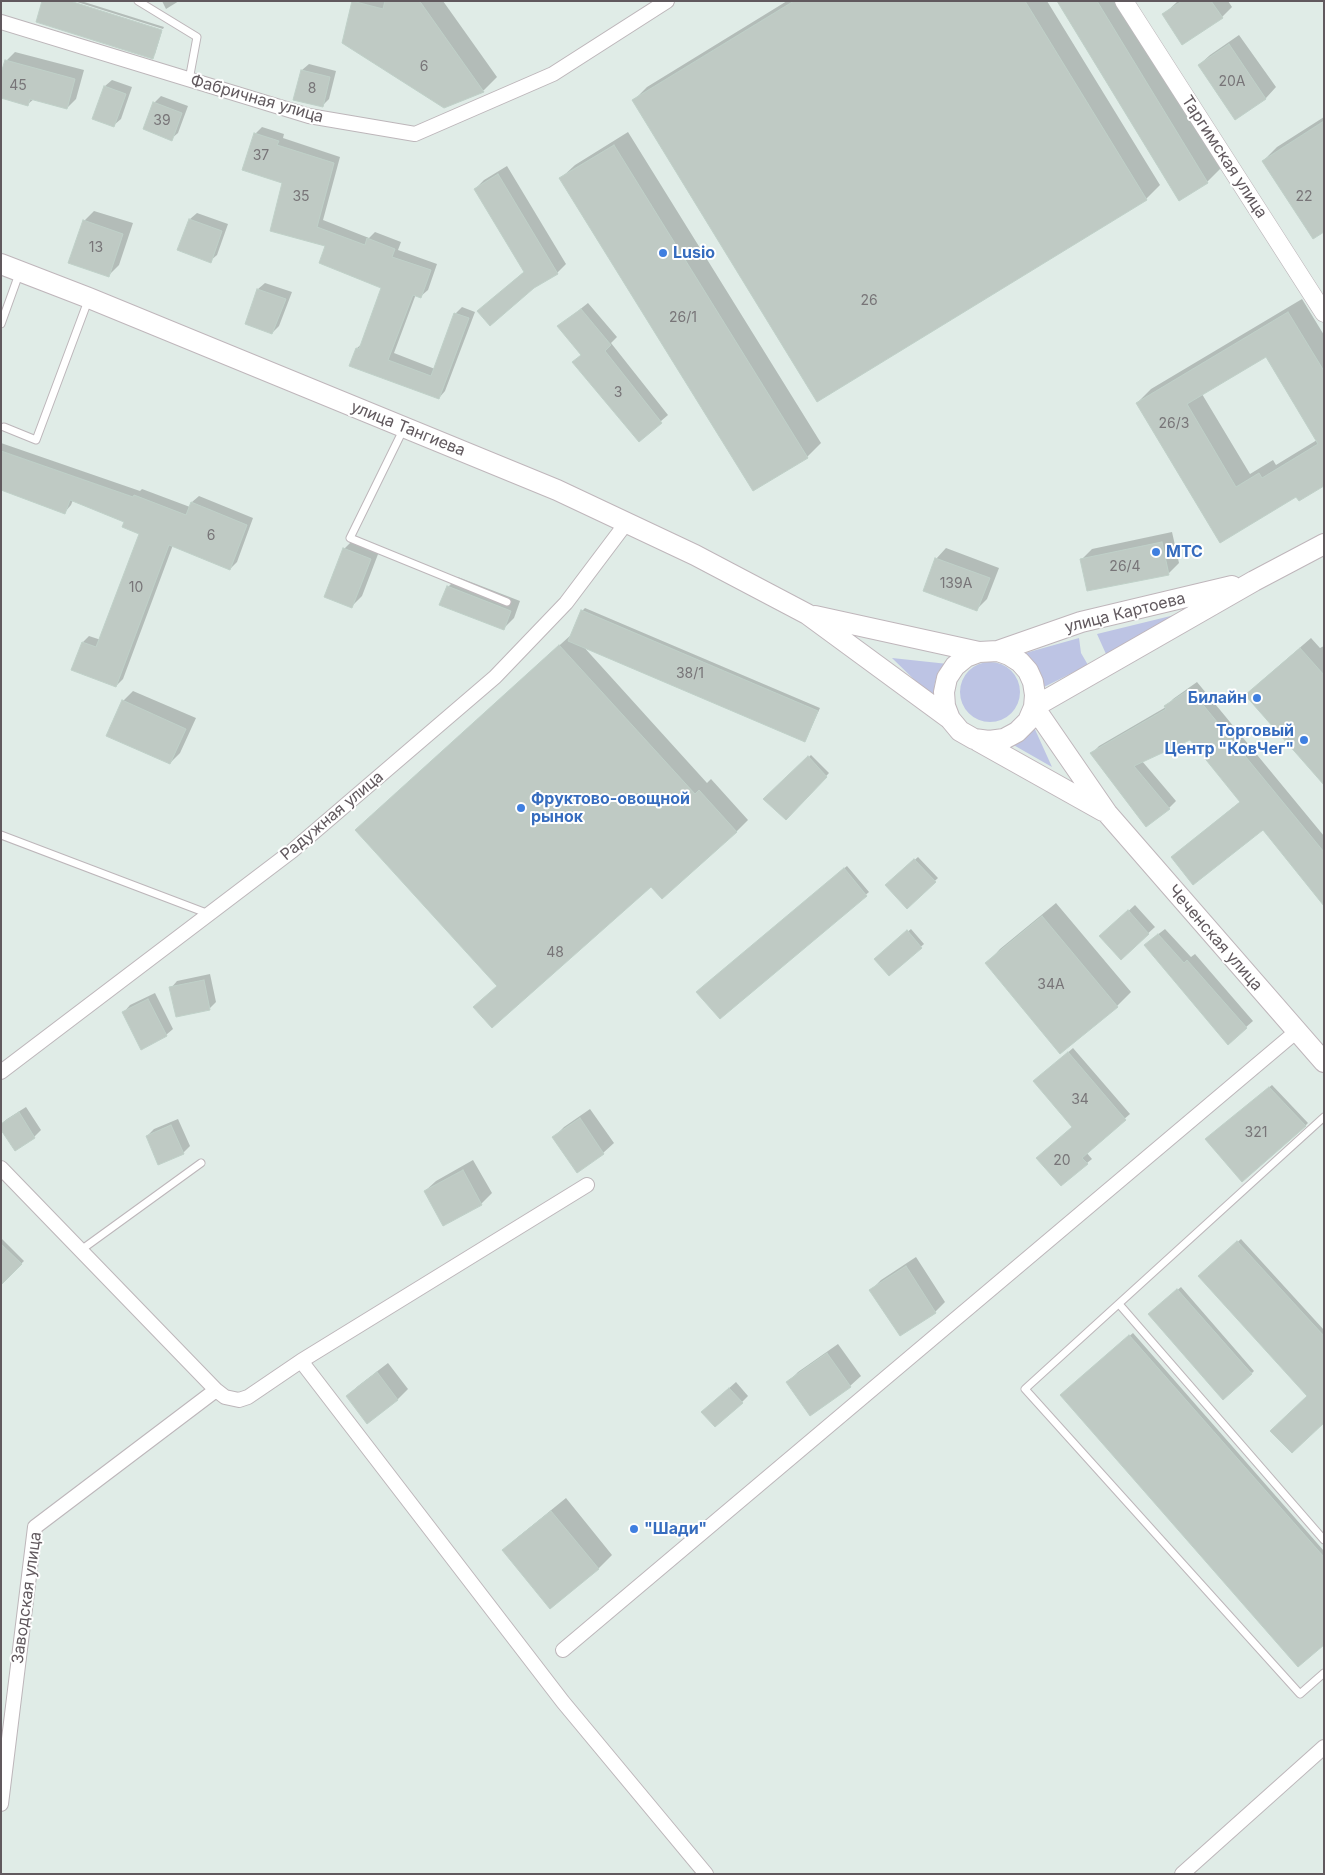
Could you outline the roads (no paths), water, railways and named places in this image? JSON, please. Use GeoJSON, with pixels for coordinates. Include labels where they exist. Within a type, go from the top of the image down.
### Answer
{"type":"FeatureCollection","features":[{"type":"Feature","properties":{"kind":"main road","name":"улица Тангиева"},"geometry":{"type":"LineString","coordinates":[[1,264],[89,298],[557,490],[696,555],[806,614]]}},
{"type":"Feature","properties":{"kind":"main road","name":"улица Картоева"},"geometry":{"type":"LineString","coordinates":[[1034,707],[1254,581],[1324,544]]}},
{"type":"Feature","properties":{"kind":"main road","name":"улица Картоева"},"geometry":{"type":"LineString","coordinates":[[988,651],[1081,622],[1254,581]]}},
{"type":"Feature","properties":{"kind":"main road"},"geometry":{"type":"LineString","coordinates":[[806,614],[1009,655],[1020,662],[1028,671],[1033,682],[1035,694],[1034,707],[1028,721],[1017,732],[1004,739],[989,741],[974,739],[960,731],[950,719],[806,614]]}},
{"type":"Feature","properties":{"kind":"main road"},"geometry":{"type":"LineString","coordinates":[[950,719],[945,706],[944,692],[948,678],[955,666],[966,657],[988,651]]}},
{"type":"Feature","properties":{"kind":"main road","name":"Чеченская улица"},"geometry":{"type":"LineString","coordinates":[[1034,707],[1107,813],[1324,1062]]}},
{"type":"Feature","properties":{"kind":"main road","name":"Чеченская улица"},"geometry":{"type":"LineString","coordinates":[[974,739],[1107,813]]}},
{"type":"Feature","properties":{"kind":"street","name":"Фабричная улица"},"geometry":{"type":"LineString","coordinates":[[1,22],[309,116],[415,134],[553,74],[667,1]]}},
{"type":"Feature","properties":{"kind":"street","name":"Таргимская улица"},"geometry":{"type":"LineString","coordinates":[[1124,1],[1324,314]]}},
{"type":"Feature","properties":{"kind":"street","name":"Радужная улица"},"geometry":{"type":"LineString","coordinates":[[1,1072],[292,851],[495,677],[566,603],[627,522]]}},
{"type":"Feature","properties":{"kind":"street"},"geometry":{"type":"LineString","coordinates":[[563,1650],[1297,1031]]}},
{"type":"Feature","properties":{"kind":"street"},"geometry":{"type":"LineString","coordinates":[[1,1168],[216,1390],[225,1397],[238,1400],[248,1397],[301,1362],[587,1185]]}},
{"type":"Feature","properties":{"kind":"street"},"geometry":{"type":"LineString","coordinates":[[301,1362],[563,1702],[706,1874]]}},
{"type":"Feature","properties":{"kind":"street","name":"Заводская улица"},"geometry":{"type":"LineString","coordinates":[[1,1804],[35,1527],[216,1390]]}},
{"type":"Feature","properties":{"kind":"street"},"geometry":{"type":"LineString","coordinates":[[1182,1874],[1324,1747]]}},
{"type":"Feature","properties":{"kind":"lane"},"geometry":{"type":"LineString","coordinates":[[138,1],[197,37],[189,80]]}},
{"type":"Feature","properties":{"kind":"lane"},"geometry":{"type":"LineString","coordinates":[[1,324],[20,271]]}},
{"type":"Feature","properties":{"kind":"lane"},"geometry":{"type":"LineString","coordinates":[[4,427],[36,440],[89,298]]}},
{"type":"Feature","properties":{"kind":"lane"},"geometry":{"type":"LineString","coordinates":[[404,427],[350,538],[507,602]]}},
{"type":"Feature","properties":{"kind":"lane"},"geometry":{"type":"LineString","coordinates":[[1,835],[210,914]]}},
{"type":"Feature","properties":{"kind":"lane"},"geometry":{"type":"LineString","coordinates":[[1324,1118],[1025,1390],[1300,1694],[1324,1673]]}},
{"type":"Feature","properties":{"kind":"lane"},"geometry":{"type":"LineString","coordinates":[[81,1250],[201,1162]]}},
{"type":"Feature","properties":{"kind":"lane"},"geometry":{"type":"LineString","coordinates":[[1119,1304],[1324,1540]]}},
{"type":"Feature","properties":{"kind":"place","name":"Lusio"},"geometry":{"type":"Point","coordinates":[663,253]}},
{"type":"Feature","properties":{"kind":"place","name":"МТС"},"geometry":{"type":"Point","coordinates":[1156,552]}},
{"type":"Feature","properties":{"kind":"place","name":"Билайн"},"geometry":{"type":"Point","coordinates":[1257,698]}},
{"type":"Feature","properties":{"kind":"place","name":"Торговый Центр \"КовЧег\""},"geometry":{"type":"Point","coordinates":[1304,740]}},
{"type":"Feature","properties":{"kind":"place","name":"Фруктово-овощной рынок"},"geometry":{"type":"Point","coordinates":[521,808]}},
{"type":"Feature","properties":{"kind":"place","name":"\"Шади\""},"geometry":{"type":"Point","coordinates":[634,1529]}}]}
